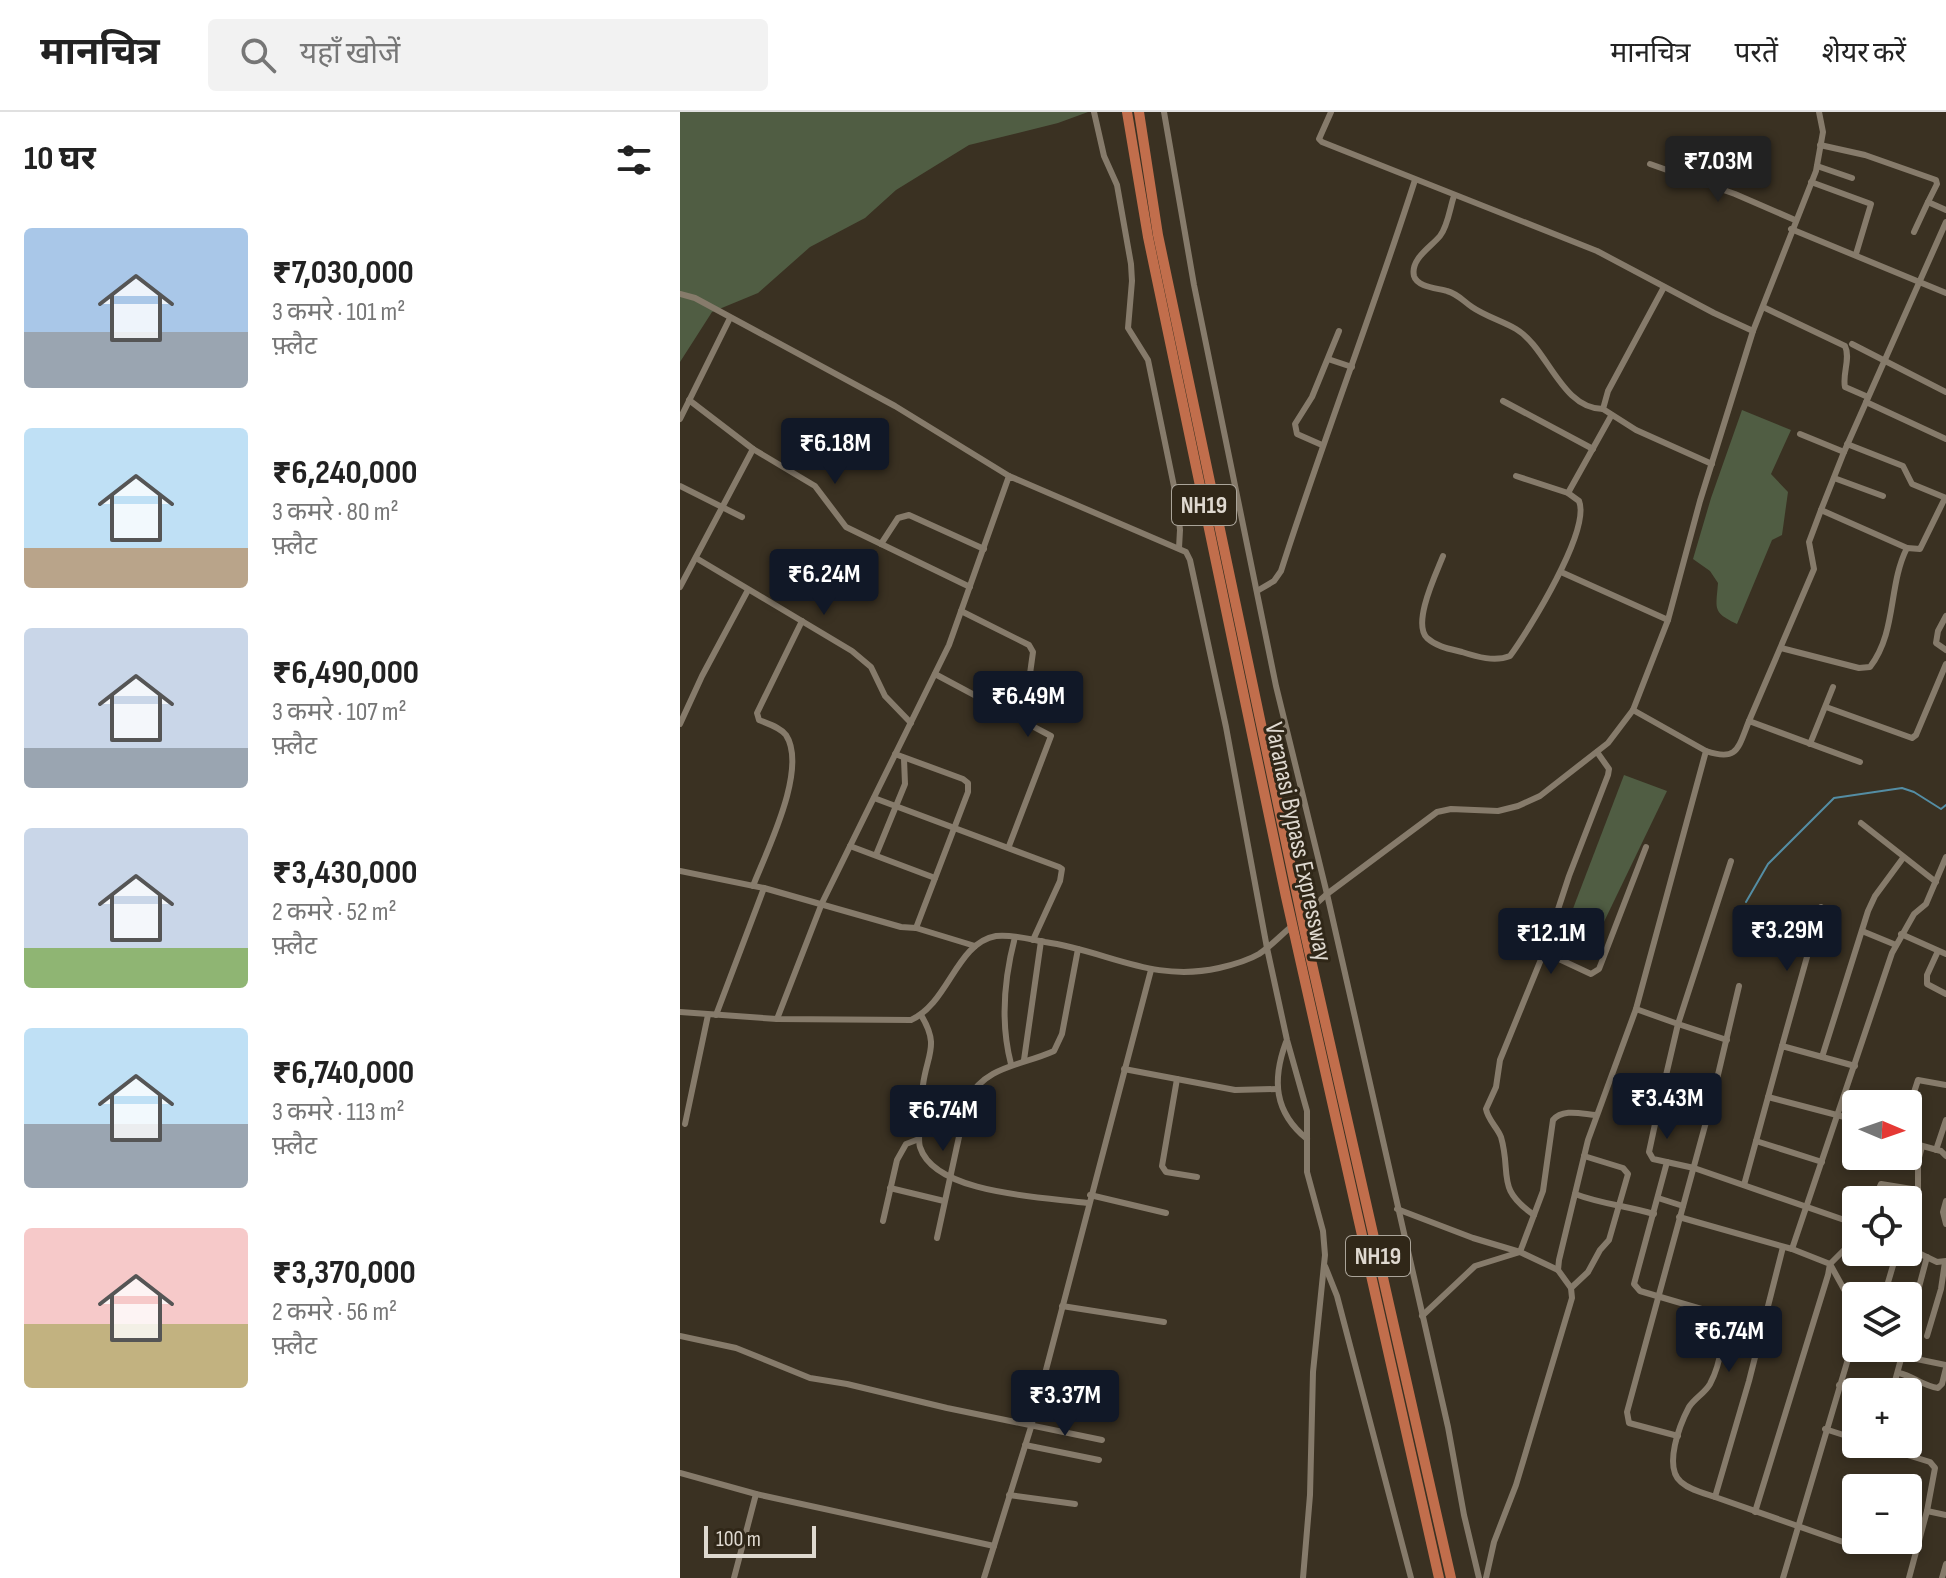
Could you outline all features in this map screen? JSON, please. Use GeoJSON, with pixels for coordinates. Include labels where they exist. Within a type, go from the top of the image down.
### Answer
{"type":"FeatureCollection","features":[{"type":"Feature","properties":{"kind":"highway","name":"Varanasi Bypass Expressway"},"geometry":{"type":"LineString","coordinates":[[1127,112],[1148,237],[1286,897],[1300,935],[1445,1577]]}},
{"type":"Feature","properties":{"kind":"highway","name":"Varanasi Bypass Expressway"},"geometry":{"type":"LineString","coordinates":[[1139,112],[1161,250],[1298,893],[1300,935]]}},
{"type":"Feature","properties":{"kind":"street"},"geometry":{"type":"LineString","coordinates":[[1094,112],[1104,156],[1117,185],[1131,264],[1128,328],[1148,360],[1175,488],[1179,548]]}},
{"type":"Feature","properties":{"kind":"street"},"geometry":{"type":"LineString","coordinates":[[1164,112],[1194,285],[1276,686],[1327,894],[1448,1427],[1479,1578]]}},
{"type":"Feature","properties":{"kind":"street"},"geometry":{"type":"LineString","coordinates":[[1331,112],[1319,133],[1322,142],[1597,251],[1753,331]]}},
{"type":"Feature","properties":{"kind":"street"},"geometry":{"type":"LineString","coordinates":[[680,1012],[777,1019],[899,1021],[921,1015],[940,996],[975,946],[993,937],[1037,940],[1151,970],[1186,973],[1245,961],[1267,948],[1327,894],[1437,812],[1451,809],[1498,811],[1518,806],[1564,779],[1608,743],[1633,710],[1668,620],[1753,331],[1817,166],[1823,132],[1819,112]]}},
{"type":"Feature","properties":{"kind":"street"},"geometry":{"type":"LineString","coordinates":[[1820,145],[1865,155],[1934,179],[1937,184],[1914,232]]}},
{"type":"Feature","properties":{"kind":"street"},"geometry":{"type":"LineString","coordinates":[[1650,164],[1735,194],[1795,220]]}},
{"type":"Feature","properties":{"kind":"street"},"geometry":{"type":"LineString","coordinates":[[1817,166],[1852,178]]}},
{"type":"Feature","properties":{"kind":"street"},"geometry":{"type":"LineString","coordinates":[[1257,591],[1274,581],[1281,571],[1415,180]]}},
{"type":"Feature","properties":{"kind":"street"},"geometry":{"type":"LineString","coordinates":[[1811,182],[1871,204],[1856,254]]}},
{"type":"Feature","properties":{"kind":"street"},"geometry":{"type":"LineString","coordinates":[[1454,196],[1442,231],[1420,255],[1414,276],[1419,282],[1458,295],[1471,307],[1520,332],[1582,404],[1591,409],[1603,409],[1611,416],[1712,464]]}},
{"type":"Feature","properties":{"kind":"street"},"geometry":{"type":"LineString","coordinates":[[1928,202],[1946,210]]}},
{"type":"Feature","properties":{"kind":"street"},"geometry":{"type":"LineString","coordinates":[[1633,710],[1706,751],[1723,757],[1737,749],[1814,569],[1809,542],[1847,444],[1946,222]]}},
{"type":"Feature","properties":{"kind":"street"},"geometry":{"type":"LineString","coordinates":[[1791,229],[1946,293]]}},
{"type":"Feature","properties":{"kind":"street"},"geometry":{"type":"LineString","coordinates":[[1603,409],[1608,391],[1664,287]]}},
{"type":"Feature","properties":{"kind":"street"},"geometry":{"type":"LineString","coordinates":[[680,294],[695,298],[895,406],[1009,476],[1142,535],[1179,548],[1186,552],[1190,560],[1226,727],[1267,948],[1287,1040],[1307,1111],[1307,1172],[1323,1231],[1324,1265],[1313,1372],[1310,1495],[1303,1578]]}},
{"type":"Feature","properties":{"kind":"street"},"geometry":{"type":"LineString","coordinates":[[1763,307],[1845,346],[1845,387],[1946,439]]}},
{"type":"Feature","properties":{"kind":"street"},"geometry":{"type":"LineString","coordinates":[[680,419],[730,318]]}},
{"type":"Feature","properties":{"kind":"street"},"geometry":{"type":"LineString","coordinates":[[1322,445],[1297,434],[1295,424],[1312,397],[1339,331]]}},
{"type":"Feature","properties":{"kind":"street"},"geometry":{"type":"LineString","coordinates":[[1852,344],[1946,392]]}},
{"type":"Feature","properties":{"kind":"street"},"geometry":{"type":"LineString","coordinates":[[1328,359],[1352,367]]}},
{"type":"Feature","properties":{"kind":"street"},"geometry":{"type":"LineString","coordinates":[[689,400],[753,449],[815,486],[841,522],[970,587]]}},
{"type":"Feature","properties":{"kind":"street"},"geometry":{"type":"LineString","coordinates":[[1503,401],[1593,449]]}},
{"type":"Feature","properties":{"kind":"street"},"geometry":{"type":"LineString","coordinates":[[1568,493],[1611,416]]}},
{"type":"Feature","properties":{"kind":"street"},"geometry":{"type":"LineString","coordinates":[[1800,434],[1844,452]]}},
{"type":"Feature","properties":{"kind":"street"},"geometry":{"type":"LineString","coordinates":[[1821,510],[1907,548],[1920,549],[1946,498],[1912,484],[1903,466],[1847,444]]}},
{"type":"Feature","properties":{"kind":"street"},"geometry":{"type":"LineString","coordinates":[[680,587],[753,449]]}},
{"type":"Feature","properties":{"kind":"street"},"geometry":{"type":"LineString","coordinates":[[777,1019],[822,903],[935,674],[1009,476]]}},
{"type":"Feature","properties":{"kind":"street"},"geometry":{"type":"LineString","coordinates":[[1443,556],[1423,613],[1422,630],[1426,637],[1438,646],[1481,657],[1503,659],[1510,656],[1561,572],[1582,515],[1579,501],[1568,493],[1516,476]]}},
{"type":"Feature","properties":{"kind":"street"},"geometry":{"type":"LineString","coordinates":[[1834,478],[1883,496]]}},
{"type":"Feature","properties":{"kind":"street"},"geometry":{"type":"LineString","coordinates":[[680,486],[742,517]]}},
{"type":"Feature","properties":{"kind":"street"},"geometry":{"type":"LineString","coordinates":[[881,544],[898,518],[909,515],[984,549]]}},
{"type":"Feature","properties":{"kind":"street"},"geometry":{"type":"LineString","coordinates":[[1781,648],[1859,668],[1870,667],[1883,644],[1893,604],[1896,572],[1907,548]]}},
{"type":"Feature","properties":{"kind":"street"},"geometry":{"type":"LineString","coordinates":[[696,558],[841,643],[865,661],[875,673],[885,696],[911,723]]}},
{"type":"Feature","properties":{"kind":"street"},"geometry":{"type":"LineString","coordinates":[[1561,572],[1668,620]]}},
{"type":"Feature","properties":{"kind":"street"},"geometry":{"type":"LineString","coordinates":[[680,724],[748,590]]}},
{"type":"Feature","properties":{"kind":"street"},"geometry":{"type":"LineString","coordinates":[[961,611],[1029,645],[1033,652],[1029,681],[1037,687]]}},
{"type":"Feature","properties":{"kind":"street"},"geometry":{"type":"LineString","coordinates":[[1946,616],[1936,638],[1936,643],[1946,650]]}},
{"type":"Feature","properties":{"kind":"street"},"geometry":{"type":"LineString","coordinates":[[753,886],[789,790],[794,759],[786,736],[781,730],[759,720],[757,713],[802,621]]}},
{"type":"Feature","properties":{"kind":"street"},"geometry":{"type":"LineString","coordinates":[[1826,707],[1912,738],[1946,664]]}},
{"type":"Feature","properties":{"kind":"street"},"geometry":{"type":"LineString","coordinates":[[935,674],[1051,736],[1009,846]]}},
{"type":"Feature","properties":{"kind":"street"},"geometry":{"type":"LineString","coordinates":[[1810,744],[1833,687]]}},
{"type":"Feature","properties":{"kind":"street"},"geometry":{"type":"LineString","coordinates":[[1749,721],[1860,762]]}},
{"type":"Feature","properties":{"kind":"street"},"geometry":{"type":"LineString","coordinates":[[1534,1215],[1515,1202],[1508,1187],[1501,1137],[1486,1109],[1496,1087],[1500,1060],[1544,952],[1608,775],[1609,769],[1599,751]]}},
{"type":"Feature","properties":{"kind":"street"},"geometry":{"type":"LineString","coordinates":[[1558,1270],[1560,1246],[1584,1156],[1636,1009],[1706,751]]}},
{"type":"Feature","properties":{"kind":"street"},"geometry":{"type":"LineString","coordinates":[[895,754],[968,783],[968,792],[916,928]]}},
{"type":"Feature","properties":{"kind":"street"},"geometry":{"type":"LineString","coordinates":[[876,855],[905,784],[904,759]]}},
{"type":"Feature","properties":{"kind":"street"},"geometry":{"type":"LineString","coordinates":[[874,798],[1009,846],[1062,869],[1037,940],[1024,1060]]}},
{"type":"Feature","properties":{"kind":"street"},"geometry":{"type":"LineString","coordinates":[[1861,823],[1936,882]]}},
{"type":"Feature","properties":{"kind":"street"},"geometry":{"type":"LineString","coordinates":[[850,846],[935,878]]}},
{"type":"Feature","properties":{"kind":"street"},"geometry":{"type":"LineString","coordinates":[[1544,952],[1591,974],[1599,969],[1646,847]]}},
{"type":"Feature","properties":{"kind":"street"},"geometry":{"type":"LineString","coordinates":[[1792,1249],[1896,945],[1914,914],[1926,904],[1946,857]]}},
{"type":"Feature","properties":{"kind":"street"},"geometry":{"type":"LineString","coordinates":[[1822,1057],[1875,896],[1903,858]]}},
{"type":"Feature","properties":{"kind":"street"},"geometry":{"type":"LineString","coordinates":[[1731,861],[1678,1024],[1649,1156],[1694,1168],[1842,1219]]}},
{"type":"Feature","properties":{"kind":"street"},"geometry":{"type":"LineString","coordinates":[[680,871],[764,888],[975,946]]}},
{"type":"Feature","properties":{"kind":"street"},"geometry":{"type":"LineString","coordinates":[[685,1124],[712,1015],[764,888]]}},
{"type":"Feature","properties":{"kind":"street"},"geometry":{"type":"LineString","coordinates":[[1744,1185],[1821,907]]}},
{"type":"Feature","properties":{"kind":"street"},"geometry":{"type":"LineString","coordinates":[[1862,931],[1896,945]]}},
{"type":"Feature","properties":{"kind":"street"},"geometry":{"type":"LineString","coordinates":[[1901,934],[1946,954]]}},
{"type":"Feature","properties":{"kind":"street"},"geometry":{"type":"LineString","coordinates":[[1011,1064],[1004,1016],[1007,973],[1015,937]]}},
{"type":"Feature","properties":{"kind":"street"},"geometry":{"type":"LineString","coordinates":[[937,1238],[967,1100],[985,1076],[1011,1064],[1054,1051],[1058,1045],[1078,949]]}},
{"type":"Feature","properties":{"kind":"street"},"geometry":{"type":"LineString","coordinates":[[1938,951],[1926,980],[1931,988],[1946,994]]}},
{"type":"Feature","properties":{"kind":"street"},"geometry":{"type":"LineString","coordinates":[[984,1578],[1031,1427],[1151,970]]}},
{"type":"Feature","properties":{"kind":"street"},"geometry":{"type":"LineString","coordinates":[[1678,1436],[1639,1427],[1629,1423],[1626,1418],[1694,1168],[1739,986]]}},
{"type":"Feature","properties":{"kind":"street"},"geometry":{"type":"LineString","coordinates":[[1636,1009],[1727,1040]]}},
{"type":"Feature","properties":{"kind":"street"},"geometry":{"type":"LineString","coordinates":[[921,1015],[930,1029],[932,1049],[923,1086],[919,1139],[924,1154],[949,1178],[982,1189],[1088,1203]]}},
{"type":"Feature","properties":{"kind":"street"},"geometry":{"type":"LineString","coordinates":[[1287,1040],[1278,1064],[1277,1089],[1291,1126],[1307,1139]]}},
{"type":"Feature","properties":{"kind":"street"},"geometry":{"type":"LineString","coordinates":[[1782,1046],[1855,1066]]}},
{"type":"Feature","properties":{"kind":"street"},"geometry":{"type":"LineString","coordinates":[[1124,1069],[1235,1090],[1277,1089]]}},
{"type":"Feature","properties":{"kind":"street"},"geometry":{"type":"LineString","coordinates":[[1177,1079],[1162,1166],[1166,1172],[1197,1177]]}},
{"type":"Feature","properties":{"kind":"street"},"geometry":{"type":"LineString","coordinates":[[1915,1090],[1918,1080],[1946,1085]]}},
{"type":"Feature","properties":{"kind":"street"},"geometry":{"type":"LineString","coordinates":[[1768,1097],[1842,1116]]}},
{"type":"Feature","properties":{"kind":"street"},"geometry":{"type":"LineString","coordinates":[[1660,1101],[1708,1113]]}},
{"type":"Feature","properties":{"kind":"street"},"geometry":{"type":"LineString","coordinates":[[1520,1252],[1543,1191],[1553,1120],[1565,1113],[1596,1115]]}},
{"type":"Feature","properties":{"kind":"street"},"geometry":{"type":"LineString","coordinates":[[1936,1150],[1946,1120]]}},
{"type":"Feature","properties":{"kind":"street"},"geometry":{"type":"LineString","coordinates":[[883,1221],[901,1150],[906,1144],[919,1139]]}},
{"type":"Feature","properties":{"kind":"street"},"geometry":{"type":"LineString","coordinates":[[1756,1141],[1822,1162]]}},
{"type":"Feature","properties":{"kind":"street"},"geometry":{"type":"LineString","coordinates":[[1922,1147],[1946,1156]]}},
{"type":"Feature","properties":{"kind":"street"},"geometry":{"type":"LineString","coordinates":[[1571,1288],[1588,1272],[1609,1240],[1627,1183],[1627,1171],[1584,1156]]}},
{"type":"Feature","properties":{"kind":"street"},"geometry":{"type":"LineString","coordinates":[[1667,1162],[1634,1284],[1640,1291],[1715,1313],[1722,1332],[1711,1382],[1690,1406],[1678,1436],[1673,1455],[1676,1477],[1693,1490],[1842,1542]]}},
{"type":"Feature","properties":{"kind":"street"},"geometry":{"type":"LineString","coordinates":[[890,1188],[944,1201]]}},
{"type":"Feature","properties":{"kind":"street"},"geometry":{"type":"LineString","coordinates":[[1575,1194],[1602,1204],[1620,1205],[1654,1214]]}},
{"type":"Feature","properties":{"kind":"street"},"geometry":{"type":"LineString","coordinates":[[1090,1195],[1166,1213]]}},
{"type":"Feature","properties":{"kind":"street"},"geometry":{"type":"LineString","coordinates":[[1658,1198],[1683,1206]]}},
{"type":"Feature","properties":{"kind":"street"},"geometry":{"type":"LineString","coordinates":[[1946,1201],[1943,1212],[1946,1224]]}},
{"type":"Feature","properties":{"kind":"street"},"geometry":{"type":"LineString","coordinates":[[1397,1209],[1520,1252],[1558,1270],[1571,1288],[1572,1298],[1545,1391],[1516,1485],[1494,1542],[1486,1578]]}},
{"type":"Feature","properties":{"kind":"street"},"geometry":{"type":"LineString","coordinates":[[1679,1217],[1792,1249],[1830,1264],[1842,1286]]}},
{"type":"Feature","properties":{"kind":"street"},"geometry":{"type":"LineString","coordinates":[[1715,1497],[1783,1247]]}},
{"type":"Feature","properties":{"kind":"street"},"geometry":{"type":"LineString","coordinates":[[1422,1316],[1475,1266],[1520,1252]]}},
{"type":"Feature","properties":{"kind":"street"},"geometry":{"type":"LineString","coordinates":[[1755,1512],[1830,1264],[1842,1252]]}},
{"type":"Feature","properties":{"kind":"street"},"geometry":{"type":"LineString","coordinates":[[1922,1255],[1937,1262],[1946,1261],[1927,1336]]}},
{"type":"Feature","properties":{"kind":"street"},"geometry":{"type":"LineString","coordinates":[[1920,1282],[1927,1257]]}},
{"type":"Feature","properties":{"kind":"street"},"geometry":{"type":"LineString","coordinates":[[1324,1265],[1337,1296],[1411,1578]]}},
{"type":"Feature","properties":{"kind":"street"},"geometry":{"type":"LineString","coordinates":[[1062,1306],[1164,1322]]}},
{"type":"Feature","properties":{"kind":"street"},"geometry":{"type":"LineString","coordinates":[[680,1336],[736,1348],[810,1378],[1102,1440]]}},
{"type":"Feature","properties":{"kind":"street"},"geometry":{"type":"LineString","coordinates":[[1899,1373],[1938,1388],[1946,1367],[1922,1359]]}},
{"type":"Feature","properties":{"kind":"street"},"geometry":{"type":"LineString","coordinates":[[1783,1578],[1846,1362]]}},
{"type":"Feature","properties":{"kind":"street"},"geometry":{"type":"LineString","coordinates":[[1897,1378],[1901,1362]]}},
{"type":"Feature","properties":{"kind":"street"},"geometry":{"type":"LineString","coordinates":[[1825,1429],[1842,1434]]}},
{"type":"Feature","properties":{"kind":"street"},"geometry":{"type":"LineString","coordinates":[[1025,1445],[1099,1460]]}},
{"type":"Feature","properties":{"kind":"street"},"geometry":{"type":"LineString","coordinates":[[1909,1578],[1935,1468],[1930,1462],[1917,1458]]}},
{"type":"Feature","properties":{"kind":"street"},"geometry":{"type":"LineString","coordinates":[[680,1473],[756,1494],[994,1546]]}},
{"type":"Feature","properties":{"kind":"street"},"geometry":{"type":"LineString","coordinates":[[734,1578],[756,1494]]}},
{"type":"Feature","properties":{"kind":"street"},"geometry":{"type":"LineString","coordinates":[[1009,1495],[1075,1504]]}},
{"type":"Feature","properties":{"kind":"street"},"geometry":{"type":"LineString","coordinates":[[1927,1511],[1946,1515]]}},
{"type":"Feature","properties":{"kind":"street"},"geometry":{"type":"LineString","coordinates":[[1942,1578],[1946,1564]]}},
{"type":"Feature","properties":{"kind":"green space"},"geometry":{"type":"Polygon","coordinates":[[[680,112],[1088,112],[1058,123],[969,145],[896,190],[865,218],[810,247],[758,293],[712,312],[680,362],[680,112]]]}},
{"type":"Feature","properties":{"kind":"green space"},"geometry":{"type":"Polygon","coordinates":[[[1742,410],[1791,430],[1771,474],[1788,492],[1782,535],[1772,540],[1737,624],[1719,613],[1718,583],[1710,571],[1693,559],[1742,410]]]}},
{"type":"Feature","properties":{"kind":"green space"},"geometry":{"type":"Polygon","coordinates":[[[1624,775],[1667,791],[1588,955],[1561,940],[1624,775]]]}},
{"type":"Feature","properties":{"kind":"waterway"},"geometry":{"type":"LineString","coordinates":[[1746,902],[1768,864],[1834,798],[1902,788],[1941,809],[1946,805]]}}]}
